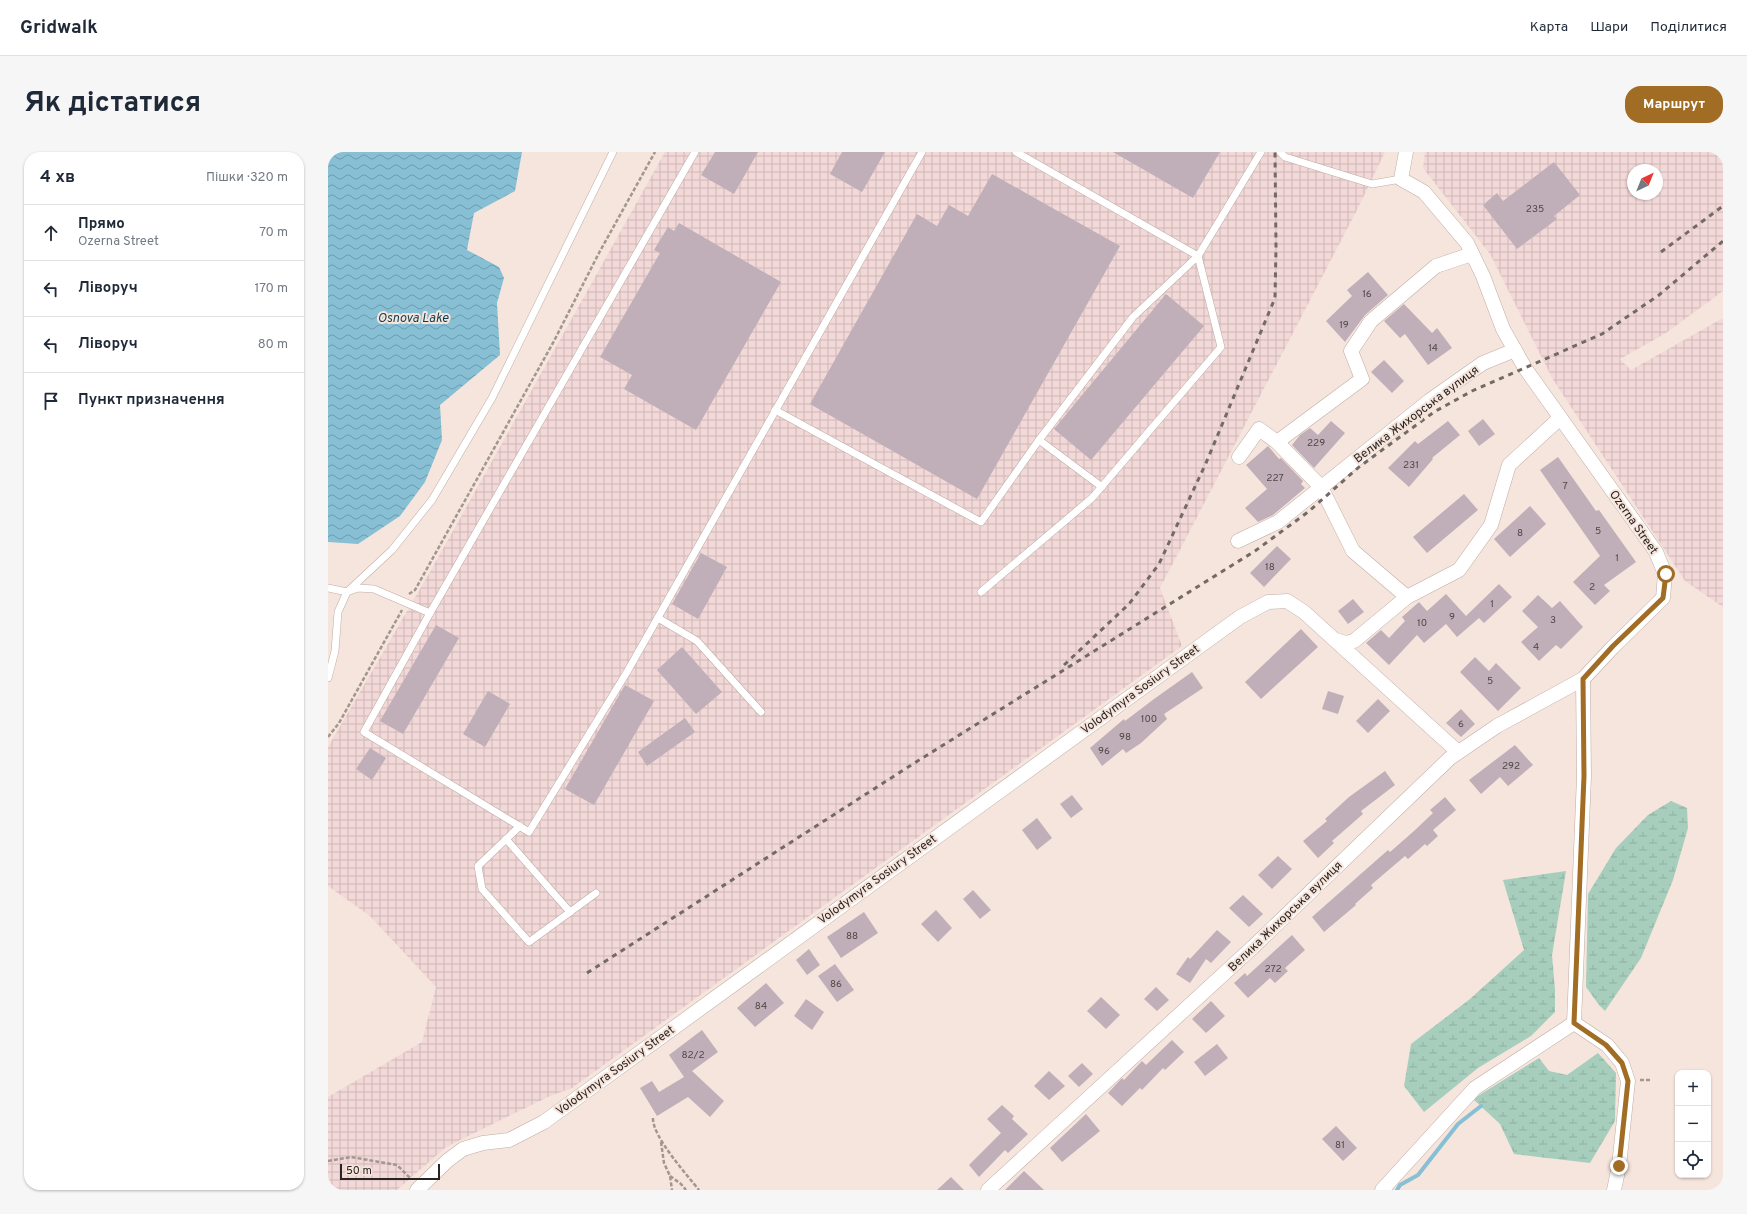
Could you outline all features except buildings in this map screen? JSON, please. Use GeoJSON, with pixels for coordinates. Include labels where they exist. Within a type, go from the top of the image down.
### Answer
{"type":"FeatureCollection","features":[{"type":"Feature","properties":{"kind":"street"},"geometry":{"type":"LineString","coordinates":[[1402,179],[1406,152]]}},
{"type":"Feature","properties":{"kind":"street","name":"Ozerna Street"},"geometry":{"type":"LineString","coordinates":[[1402,179],[1424,192],[1467,243],[1483,276],[1504,329],[1525,368],[1656,552],[1666,574],[1663,598],[1613,646],[1583,679],[1497,726],[1458,752]]}},
{"type":"Feature","properties":{"kind":"street"},"geometry":{"type":"LineString","coordinates":[[1277,442],[1362,379],[1351,351],[1371,321],[1436,266],[1472,254]]}},
{"type":"Feature","properties":{"kind":"street","name":"Велика Жихорська вулиця"},"geometry":{"type":"LineString","coordinates":[[1238,541],[1278,522],[1441,392],[1484,363],[1515,350]]}},
{"type":"Feature","properties":{"kind":"street"},"geometry":{"type":"LineString","coordinates":[[1336,640],[1345,643],[1354,641],[1407,597],[1459,570],[1491,525],[1509,464],[1560,418]]}},
{"type":"Feature","properties":{"kind":"street"},"geometry":{"type":"LineString","coordinates":[[1239,457],[1258,429],[1277,442],[1321,487],[1354,551],[1407,597]]}},
{"type":"Feature","properties":{"kind":"street","name":"Volodymyra Sosiury Street"},"geometry":{"type":"LineString","coordinates":[[418,1189],[447,1161],[463,1149],[483,1143],[509,1140],[544,1122],[1240,617],[1268,602],[1287,601],[1304,612],[1336,640]]}},
{"type":"Feature","properties":{"kind":"street"},"geometry":{"type":"LineString","coordinates":[[1336,640],[1458,752]]}},
{"type":"Feature","properties":{"kind":"street"},"geometry":{"type":"LineString","coordinates":[[1574,1023],[1584,776],[1583,679]]}},
{"type":"Feature","properties":{"kind":"street","name":"Велика Жихорська вулиця"},"geometry":{"type":"LineString","coordinates":[[988,1190],[1253,947],[1458,752]]}},
{"type":"Feature","properties":{"kind":"street"},"geometry":{"type":"LineString","coordinates":[[1382,1190],[1475,1088],[1574,1023]]}},
{"type":"Feature","properties":{"kind":"street"},"geometry":{"type":"LineString","coordinates":[[1574,1023],[1606,1045],[1622,1063],[1628,1081],[1619,1166],[1614,1190]]}},
{"type":"Feature","properties":{"kind":"lane"},"geometry":{"type":"LineString","coordinates":[[328,678],[336,651],[338,612],[347,592],[392,550],[432,500],[492,398],[613,152]]}},
{"type":"Feature","properties":{"kind":"lane"},"geometry":{"type":"LineString","coordinates":[[695,152],[430,613],[364,732],[529,832],[628,672],[922,152]]}},
{"type":"Feature","properties":{"kind":"lane"},"geometry":{"type":"LineString","coordinates":[[981,592],[1092,498],[1220,347],[1198,256],[1016,152]]}},
{"type":"Feature","properties":{"kind":"lane"},"geometry":{"type":"LineString","coordinates":[[775,410],[981,522],[1040,440],[1133,317],[1198,256],[1261,152]]}},
{"type":"Feature","properties":{"kind":"lane"},"geometry":{"type":"LineString","coordinates":[[1280,152],[1285,157],[1372,184],[1402,179]]}},
{"type":"Feature","properties":{"kind":"lane"},"geometry":{"type":"LineString","coordinates":[[1040,440],[1102,487]]}},
{"type":"Feature","properties":{"kind":"lane"},"geometry":{"type":"LineString","coordinates":[[328,588],[347,592],[358,588],[374,589],[430,613]]}},
{"type":"Feature","properties":{"kind":"lane"},"geometry":{"type":"LineString","coordinates":[[658,618],[697,641],[761,712]]}},
{"type":"Feature","properties":{"kind":"lane"},"geometry":{"type":"LineString","coordinates":[[520,826],[478,866],[482,889],[529,942],[596,893]]}},
{"type":"Feature","properties":{"kind":"lane"},"geometry":{"type":"LineString","coordinates":[[506,839],[570,912]]}},
{"type":"Feature","properties":{"kind":"path"},"geometry":{"type":"LineString","coordinates":[[328,737],[339,723],[359,688],[405,601],[410,593],[415,590],[554,341],[600,251],[656,152]]}},
{"type":"Feature","properties":{"kind":"path"},"geometry":{"type":"LineString","coordinates":[[653,1118],[653,1123],[661,1141],[699,1190]]}},
{"type":"Feature","properties":{"kind":"path"},"geometry":{"type":"LineString","coordinates":[[661,1141],[664,1163],[670,1176],[672,1190]]}},
{"type":"Feature","properties":{"kind":"path"},"geometry":{"type":"LineString","coordinates":[[328,1161],[351,1157],[397,1165],[418,1189]]}},
{"type":"Feature","properties":{"kind":"path"},"geometry":{"type":"LineString","coordinates":[[670,1176],[681,1184],[686,1190]]}},
{"type":"Feature","properties":{"kind":"shaded area"},"geometry":{"type":"Polygon","coordinates":[[[665,152],[1385,152],[1358,208],[1160,588],[1182,646],[572,1088],[550,1096],[446,1147],[397,1190],[328,1190],[328,1097],[422,1042],[436,987],[370,916],[328,886],[328,747],[435,563],[665,152]]]}},
{"type":"Feature","properties":{"kind":"shaded area"},"geometry":{"type":"Polygon","coordinates":[[[1425,152],[1723,152],[1723,291],[1666,333],[1620,359],[1631,370],[1723,318],[1723,607],[1685,581],[1552,378],[1490,254],[1423,168],[1425,152]]]}},
{"type":"Feature","properties":{"kind":"green space"},"geometry":{"type":"Polygon","coordinates":[[[1671,801],[1687,808],[1688,828],[1673,880],[1641,958],[1605,1011],[1586,987],[1588,894],[1616,848],[1648,815],[1671,801]]]}},
{"type":"Feature","properties":{"kind":"green space"},"geometry":{"type":"Polygon","coordinates":[[[1566,871],[1552,955],[1555,1012],[1531,1036],[1478,1068],[1424,1112],[1404,1086],[1411,1044],[1470,999],[1524,950],[1503,880],[1566,871]]]}},
{"type":"Feature","properties":{"kind":"green space"},"geometry":{"type":"Polygon","coordinates":[[[1598,1053],[1616,1073],[1615,1121],[1590,1163],[1514,1154],[1500,1124],[1473,1099],[1539,1058],[1549,1071],[1567,1075],[1598,1053]]]}},
{"type":"Feature","properties":{"kind":"water","name":"Osnova Lake"},"geometry":{"type":"Polygon","coordinates":[[[328,152],[522,152],[515,191],[474,213],[467,250],[499,267],[504,278],[497,303],[500,355],[440,405],[442,440],[425,482],[400,516],[358,544],[328,542],[328,152]]]}},
{"type":"Feature","properties":{"kind":"waterway"},"geometry":{"type":"LineString","coordinates":[[1397,1190],[1400,1185],[1418,1175],[1458,1124],[1481,1106]]}},
{"type":"Feature","properties":{"kind":"railway"},"geometry":{"type":"LineString","coordinates":[[1064,665],[1129,604],[1159,564],[1206,463],[1275,298],[1275,152]]}},
{"type":"Feature","properties":{"kind":"railway"},"geometry":{"type":"LineString","coordinates":[[1661,252],[1723,206]]}},
{"type":"Feature","properties":{"kind":"railway"},"geometry":{"type":"LineString","coordinates":[[587,973],[916,762],[1255,551],[1308,512],[1359,467],[1434,412],[1472,391],[1602,334],[1659,295],[1723,241]]}},
{"type":"Feature","properties":{"kind":"route"},"geometry":{"type":"LineString","coordinates":[[1619,1166],[1628,1081],[1622,1063],[1606,1045],[1574,1023],[1584,776],[1583,679],[1613,646],[1663,598],[1666,574]]}}]}
